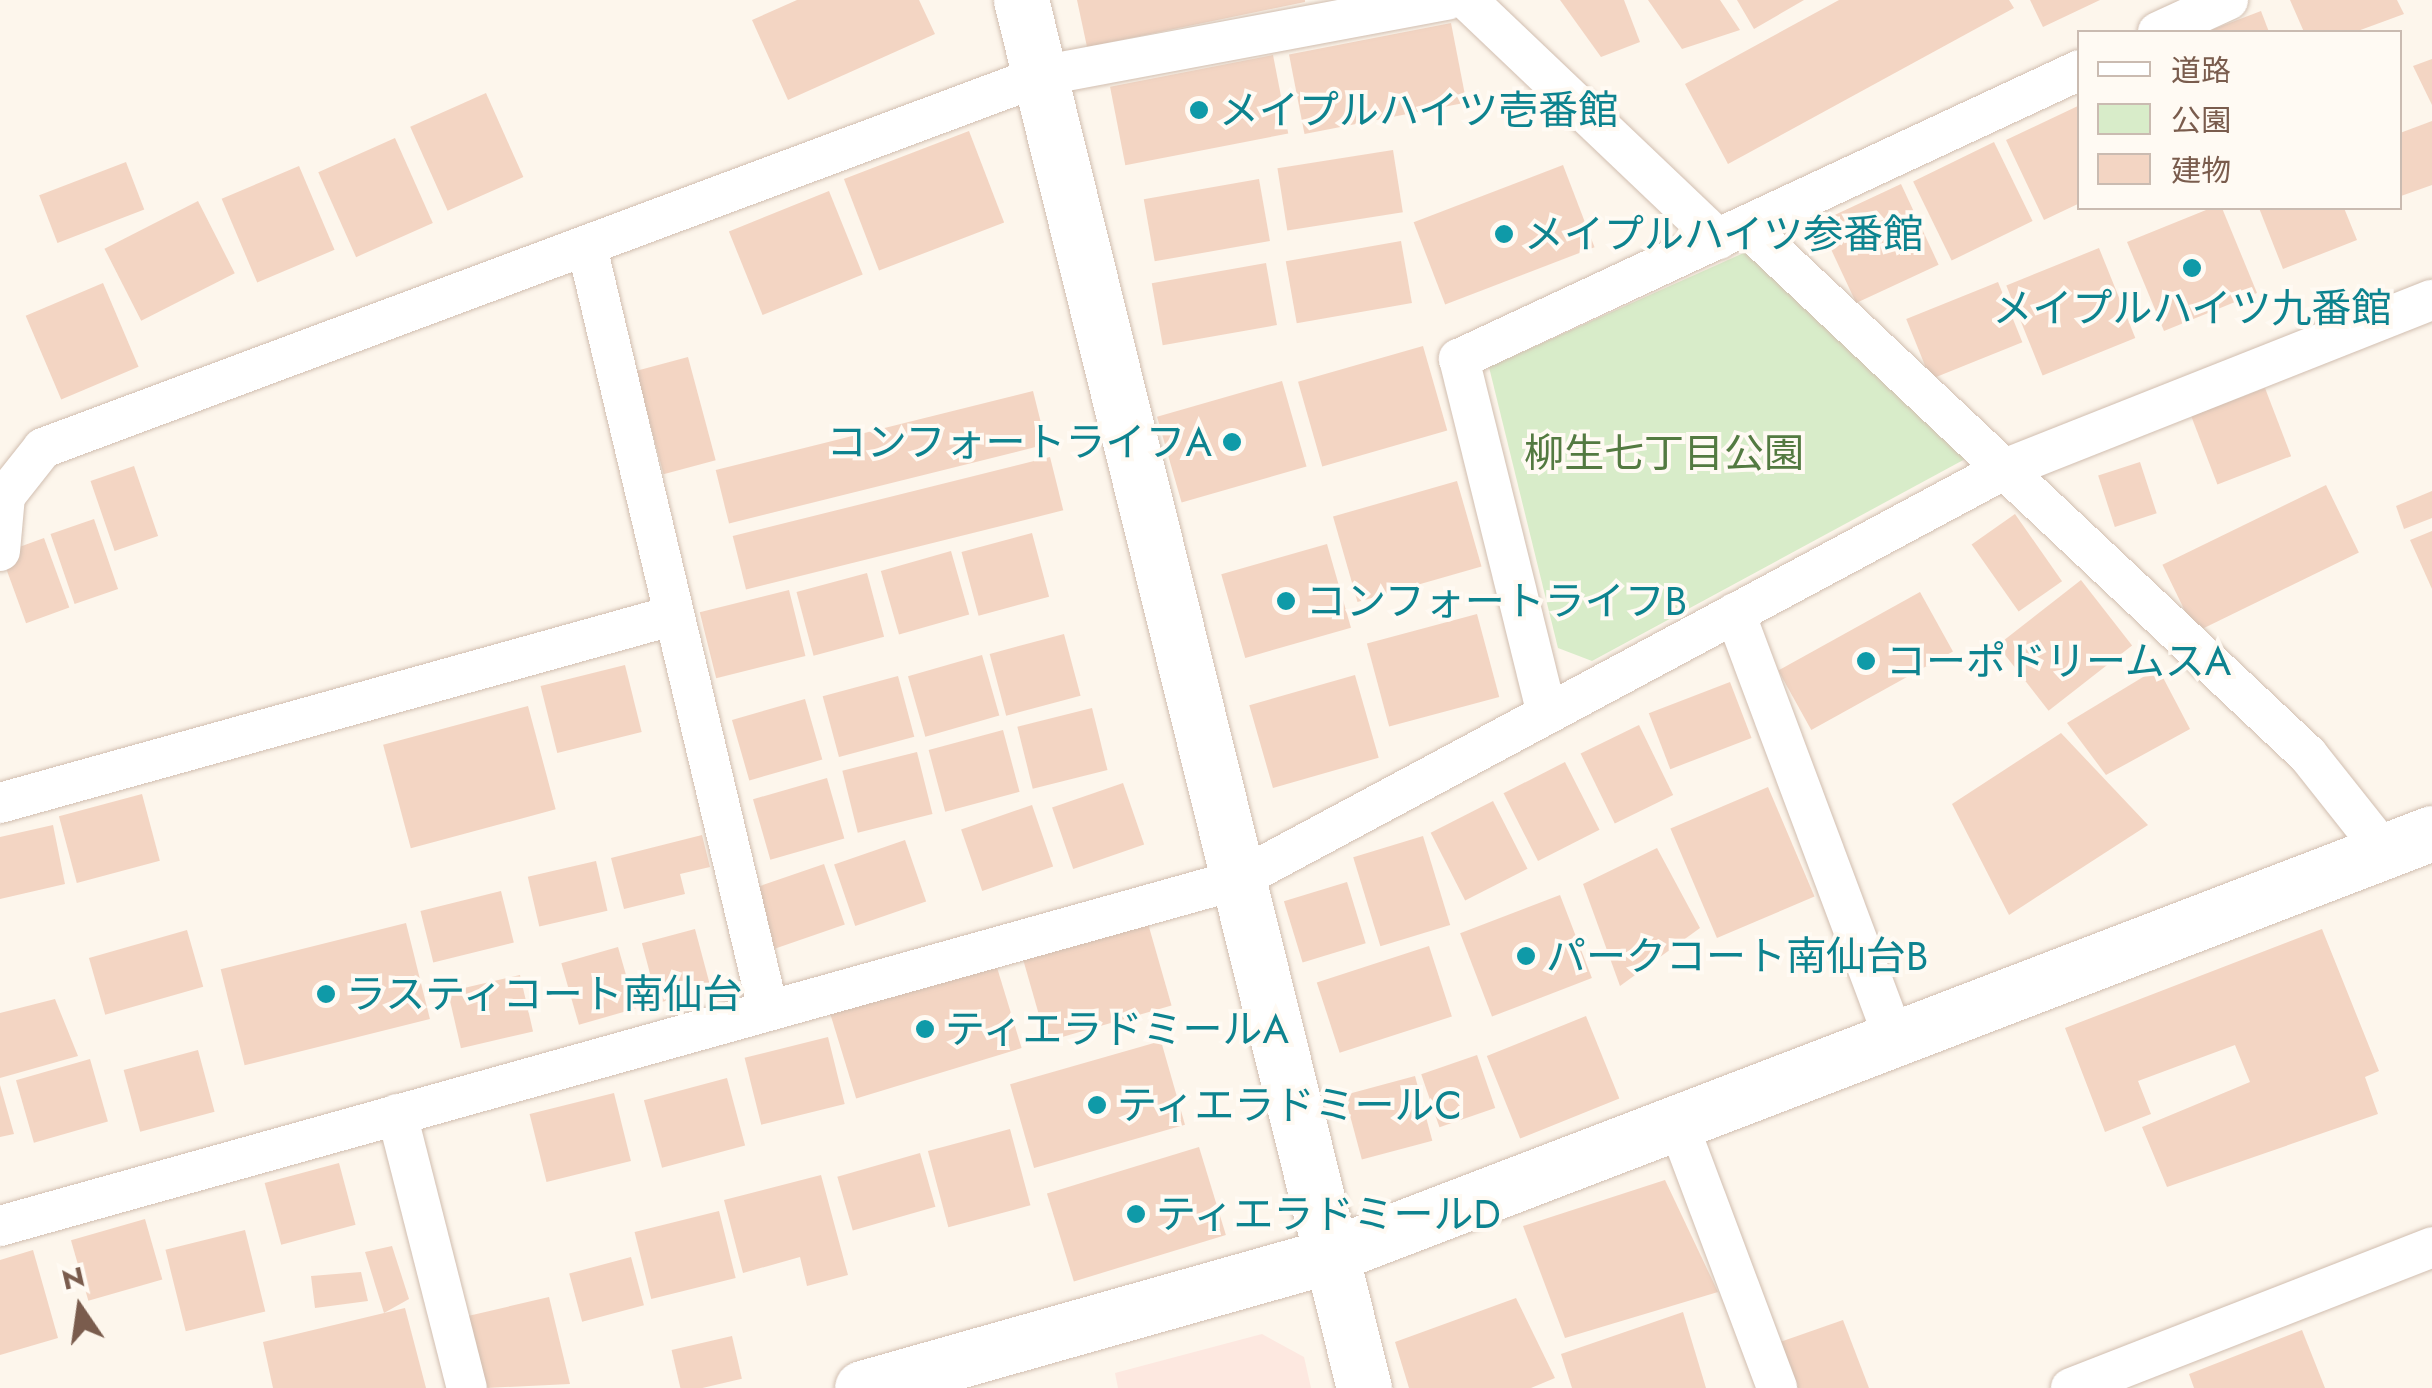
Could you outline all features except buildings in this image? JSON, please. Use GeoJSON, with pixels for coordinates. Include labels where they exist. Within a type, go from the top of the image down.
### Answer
{"type":"FeatureCollection","features":[{"type":"Feature","properties":{"kind":"street"},"geometry":{"type":"LineString","coordinates":[[1021,0],[1364,1388]]}},
{"type":"Feature","properties":{"kind":"street"},"geometry":{"type":"LineString","coordinates":[[0,552],[5,496],[43,448],[1040,76],[1447,0]]}},
{"type":"Feature","properties":{"kind":"street"},"geometry":{"type":"LineString","coordinates":[[862,1388],[947,1376],[1331,1255],[2417,849],[2308,755],[2007,468],[1468,0]]}},
{"type":"Feature","properties":{"kind":"street"},"geometry":{"type":"LineString","coordinates":[[2162,30],[2228,0]]}},
{"type":"Feature","properties":{"kind":"street"},"geometry":{"type":"LineString","coordinates":[[1546,710],[1459,359],[2077,71]]}},
{"type":"Feature","properties":{"kind":"street"},"geometry":{"type":"LineString","coordinates":[[587,246],[670,616],[768,1009]]}},
{"type":"Feature","properties":{"kind":"street"},"geometry":{"type":"LineString","coordinates":[[0,1226],[1237,880],[1546,710],[2007,468],[2432,300]]}},
{"type":"Feature","properties":{"kind":"street"},"geometry":{"type":"LineString","coordinates":[[1735,614],[1895,1041]]}},
{"type":"Feature","properties":{"kind":"street"},"geometry":{"type":"LineString","coordinates":[[0,803],[670,616]]}},
{"type":"Feature","properties":{"kind":"street"},"geometry":{"type":"LineString","coordinates":[[397,1114],[467,1388]]}},
{"type":"Feature","properties":{"kind":"street"},"geometry":{"type":"LineString","coordinates":[[1678,1124],[1777,1388]]}},
{"type":"Feature","properties":{"kind":"street"},"geometry":{"type":"LineString","coordinates":[[2071,1388],[2432,1247]]}},
{"type":"Feature","properties":{"kind":"shaded area"},"geometry":{"type":"Polygon","coordinates":[[[1262,1334],[1304,1357],[1311,1388],[1118,1388],[1115,1373],[1262,1334]]]}},
{"type":"Feature","properties":{"kind":"green space","name":"柳生七丁目公園"},"geometry":{"type":"Polygon","coordinates":[[[1748,251],[1967,458],[1592,661],[1558,648],[1489,367],[1748,251]]]}},
{"type":"Feature","properties":{"kind":"place","name":"メイプルハイツ壱番館"},"geometry":{"type":"Point","coordinates":[1199,110]}},
{"type":"Feature","properties":{"kind":"place","name":"メイプルハイツ参番館"},"geometry":{"type":"Point","coordinates":[1504,234]}},
{"type":"Feature","properties":{"kind":"place","name":"メイプルハイツ九番館"},"geometry":{"type":"Point","coordinates":[2192,268]}},
{"type":"Feature","properties":{"kind":"place","name":"コンフォートライフA"},"geometry":{"type":"Point","coordinates":[1232,442]}},
{"type":"Feature","properties":{"kind":"place","name":"コンフォートライフB"},"geometry":{"type":"Point","coordinates":[1286,601]}},
{"type":"Feature","properties":{"kind":"place","name":"コーポドリームスA"},"geometry":{"type":"Point","coordinates":[1866,661]}},
{"type":"Feature","properties":{"kind":"place","name":"パークコート南仙台B"},"geometry":{"type":"Point","coordinates":[1526,956]}},
{"type":"Feature","properties":{"kind":"place","name":"ラスティコート南仙台"},"geometry":{"type":"Point","coordinates":[326,994]}},
{"type":"Feature","properties":{"kind":"place","name":"ティエラドミールA"},"geometry":{"type":"Point","coordinates":[925,1029]}},
{"type":"Feature","properties":{"kind":"place","name":"ティエラドミールC"},"geometry":{"type":"Point","coordinates":[1097,1105]}},
{"type":"Feature","properties":{"kind":"place","name":"ティエラドミールD"},"geometry":{"type":"Point","coordinates":[1136,1214]}}]}
